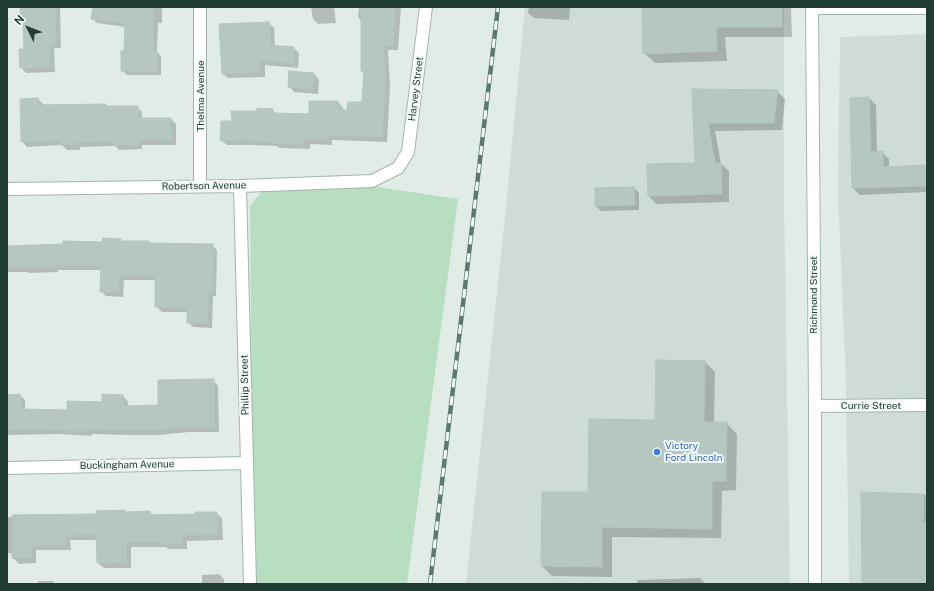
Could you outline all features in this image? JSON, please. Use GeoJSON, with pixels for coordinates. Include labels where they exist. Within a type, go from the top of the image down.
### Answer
{"type":"FeatureCollection","features":[{"type":"Feature","properties":{"kind":"street","name":"Thelma Avenue"},"geometry":{"type":"LineString","coordinates":[[200,7],[200,186]]}},
{"type":"Feature","properties":{"kind":"street","name":"Harvey Street"},"geometry":{"type":"LineString","coordinates":[[398,168],[408,152],[426,7]]}},
{"type":"Feature","properties":{"kind":"street"},"geometry":{"type":"LineString","coordinates":[[812,7],[927,8]]}},
{"type":"Feature","properties":{"kind":"street","name":"Richmond Street"},"geometry":{"type":"LineString","coordinates":[[812,7],[815,584]]}},
{"type":"Feature","properties":{"kind":"street","name":"Robertson Avenue"},"geometry":{"type":"LineString","coordinates":[[7,189],[240,186],[372,180],[398,168]]}},
{"type":"Feature","properties":{"kind":"street","name":"Phillip Street"},"geometry":{"type":"LineString","coordinates":[[240,186],[250,584]]}},
{"type":"Feature","properties":{"kind":"street","name":"Currie Street"},"geometry":{"type":"LineString","coordinates":[[815,406],[927,405]]}},
{"type":"Feature","properties":{"kind":"street","name":"Buckingham Avenue"},"geometry":{"type":"LineString","coordinates":[[7,468],[246,463]]}},
{"type":"Feature","properties":{"kind":"shaded area"},"geometry":{"type":"Polygon","coordinates":[[[525,7],[784,7],[784,199],[790,584],[466,584],[506,207],[525,7]]]}},
{"type":"Feature","properties":{"kind":"shaded area"},"geometry":{"type":"Polygon","coordinates":[[[927,34],[927,584],[849,584],[846,384],[838,193],[840,37],[927,34]]]}},
{"type":"Feature","properties":{"kind":"green space"},"geometry":{"type":"Polygon","coordinates":[[[377,187],[458,199],[407,584],[253,584],[250,206],[262,191],[377,187]]]}},
{"type":"Feature","properties":{"kind":"building"},"geometry":{"type":"Polygon","coordinates":[[[20,7],[55,7],[56,43],[50,43],[50,67],[20,68],[19,49],[24,49],[23,23],[21,23],[20,7]]]}},
{"type":"Feature","properties":{"kind":"building"},"geometry":{"type":"Polygon","coordinates":[[[93,7],[153,7],[153,50],[157,50],[157,71],[121,71],[121,51],[124,50],[125,23],[91,19],[93,7]]]}},
{"type":"Feature","properties":{"kind":"building"},"geometry":{"type":"Polygon","coordinates":[[[361,7],[395,7],[393,46],[384,45],[385,81],[382,137],[327,135],[327,140],[305,139],[305,144],[272,143],[246,140],[220,141],[221,121],[232,121],[231,111],[257,111],[257,108],[273,109],[273,113],[309,114],[309,101],[338,101],[339,110],[347,110],[348,102],[362,102],[364,71],[361,71],[361,7]]]}},
{"type":"Feature","properties":{"kind":"building"},"geometry":{"type":"Polygon","coordinates":[[[642,7],[782,7],[782,27],[716,27],[717,51],[643,54],[642,7]]]}},
{"type":"Feature","properties":{"kind":"building"},"geometry":{"type":"Polygon","coordinates":[[[269,22],[270,45],[294,47],[293,63],[260,60],[260,72],[222,74],[219,24],[269,22]]]}},
{"type":"Feature","properties":{"kind":"building"},"geometry":{"type":"Polygon","coordinates":[[[289,71],[314,73],[313,89],[288,87],[289,71]]]}},
{"type":"Feature","properties":{"kind":"building"},"geometry":{"type":"Polygon","coordinates":[[[692,89],[778,90],[774,123],[708,123],[715,163],[721,163],[722,194],[648,196],[647,164],[695,163],[692,89]]]}},
{"type":"Feature","properties":{"kind":"building"},"geometry":{"type":"Polygon","coordinates":[[[869,97],[871,152],[883,151],[883,167],[927,165],[927,186],[852,188],[850,98],[869,97]]]}},
{"type":"Feature","properties":{"kind":"building"},"geometry":{"type":"Polygon","coordinates":[[[38,98],[38,105],[106,104],[106,106],[138,106],[138,118],[171,118],[171,140],[138,140],[138,145],[113,145],[113,141],[75,142],[75,145],[61,145],[61,140],[21,142],[20,99],[38,98]]]}},
{"type":"Feature","properties":{"kind":"building"},"geometry":{"type":"Polygon","coordinates":[[[634,187],[635,205],[595,206],[595,188],[634,187]]]}},
{"type":"Feature","properties":{"kind":"building"},"geometry":{"type":"Polygon","coordinates":[[[103,238],[121,239],[121,241],[149,241],[149,243],[213,244],[212,291],[209,291],[207,323],[187,323],[187,307],[155,307],[155,275],[119,275],[118,292],[100,292],[101,266],[54,265],[54,267],[7,267],[7,246],[63,244],[63,241],[102,242],[103,238]]]}},
{"type":"Feature","properties":{"kind":"building","name":"Victory Ford Lincoln"},"geometry":{"type":"Polygon","coordinates":[[[656,360],[705,361],[704,422],[727,422],[726,481],[712,481],[712,529],[602,527],[602,567],[541,566],[542,492],[588,492],[589,419],[655,420],[656,360]]]}},
{"type":"Feature","properties":{"kind":"building"},"geometry":{"type":"Polygon","coordinates":[[[214,379],[214,427],[183,427],[153,430],[88,429],[87,431],[37,429],[7,430],[7,395],[20,394],[21,409],[67,410],[67,401],[102,402],[102,394],[123,395],[123,406],[158,405],[158,380],[214,379]]]}},
{"type":"Feature","properties":{"kind":"building"},"geometry":{"type":"Polygon","coordinates":[[[861,492],[924,494],[923,522],[927,522],[927,584],[862,584],[861,492]]]}},
{"type":"Feature","properties":{"kind":"building"},"geometry":{"type":"Polygon","coordinates":[[[125,510],[125,512],[150,511],[150,515],[217,512],[218,534],[182,535],[182,543],[161,544],[161,542],[126,542],[126,562],[97,563],[96,534],[65,535],[65,545],[31,545],[31,558],[12,558],[12,515],[96,514],[96,511],[125,510]]]}},
{"type":"Feature","properties":{"kind":"railway"},"geometry":{"type":"LineString","coordinates":[[430,584],[498,7]]}},
{"type":"Feature","properties":{"kind":"place","name":"Victory Ford Lincoln"},"geometry":{"type":"Point","coordinates":[657,452]}}]}
